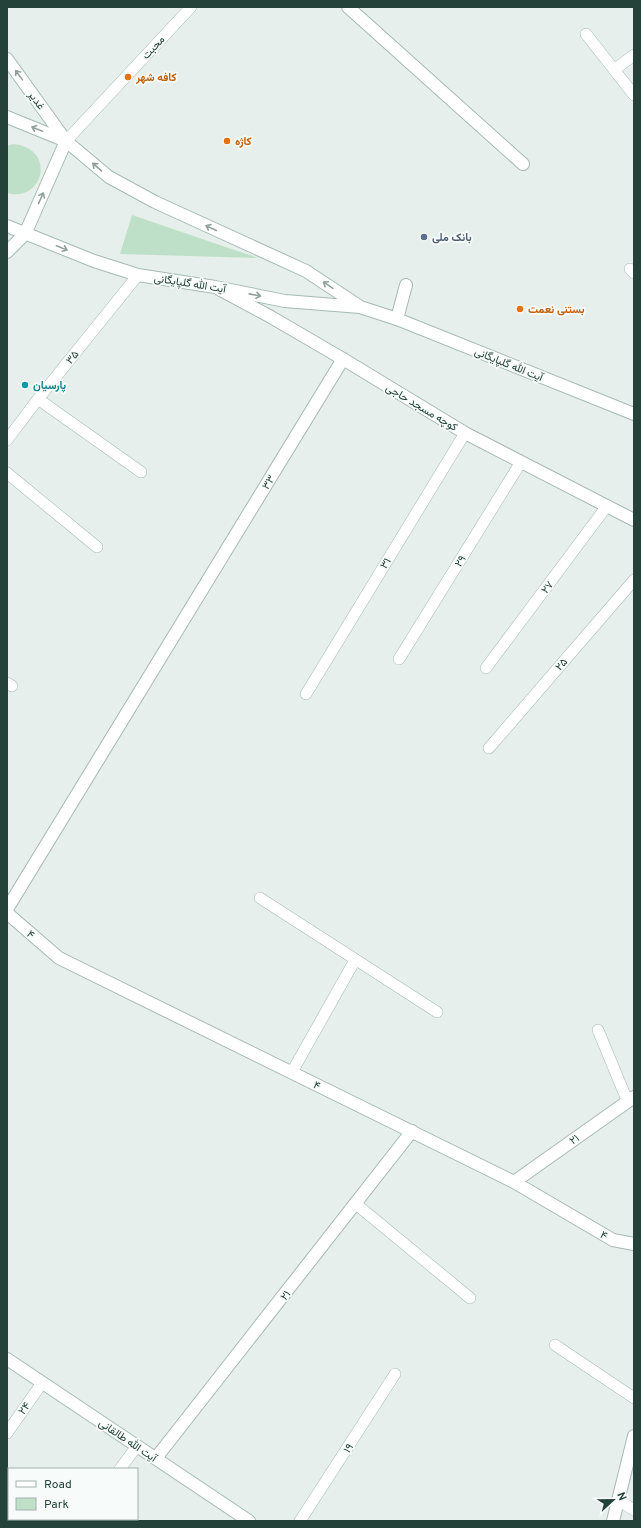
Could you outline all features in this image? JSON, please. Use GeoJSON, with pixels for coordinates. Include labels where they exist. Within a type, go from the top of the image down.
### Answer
{"type":"FeatureCollection","features":[{"type":"Feature","properties":{"kind":"street"},"geometry":{"type":"LineString","coordinates":[[348,7],[523,164]]}},
{"type":"Feature","properties":{"kind":"street","name":"غدیر"},"geometry":{"type":"LineString","coordinates":[[7,59],[66,140]]}},
{"type":"Feature","properties":{"kind":"street"},"geometry":{"type":"LineString","coordinates":[[7,117],[66,140],[26,234],[7,252]]}},
{"type":"Feature","properties":{"kind":"street","name":"آیت الله گلپایگانی"},"geometry":{"type":"LineString","coordinates":[[66,140],[109,177],[155,202],[306,271],[360,307]]}},
{"type":"Feature","properties":{"kind":"street","name":"آیت الله گلپایگانی"},"geometry":{"type":"LineString","coordinates":[[7,226],[94,261],[138,275],[215,287],[286,301],[360,307],[397,319],[634,414]]}},
{"type":"Feature","properties":{"kind":"street"},"geometry":{"type":"LineString","coordinates":[[397,319],[406,285]]}},
{"type":"Feature","properties":{"kind":"street","name":"کوچه مسجد حاجی"},"geometry":{"type":"LineString","coordinates":[[215,287],[271,317],[343,359],[465,433],[634,520]]}},
{"type":"Feature","properties":{"kind":"street","name":"۳۳"},"geometry":{"type":"LineString","coordinates":[[7,909],[343,359]]}},
{"type":"Feature","properties":{"kind":"street","name":"۴"},"geometry":{"type":"LineString","coordinates":[[7,913],[59,958],[514,1182],[613,1240],[634,1244]]}},
{"type":"Feature","properties":{"kind":"street","name":"۲۱"},"geometry":{"type":"LineString","coordinates":[[514,1182],[631,1098]]}},
{"type":"Feature","properties":{"kind":"street","name":"۲۱"},"geometry":{"type":"LineString","coordinates":[[156,1458],[412,1131]]}},
{"type":"Feature","properties":{"kind":"street","name":"آیت الله طالقانی"},"geometry":{"type":"LineString","coordinates":[[7,1359],[249,1521]]}},
{"type":"Feature","properties":{"kind":"street"},"geometry":{"type":"LineString","coordinates":[[613,1521],[634,1436]]}},
{"type":"Feature","properties":{"kind":"lane","name":"محبت"},"geometry":{"type":"LineString","coordinates":[[66,140],[191,7]]}},
{"type":"Feature","properties":{"kind":"lane"},"geometry":{"type":"LineString","coordinates":[[586,34],[634,95]]}},
{"type":"Feature","properties":{"kind":"lane"},"geometry":{"type":"LineString","coordinates":[[614,70],[634,55]]}},
{"type":"Feature","properties":{"kind":"lane","name":"۳۵"},"geometry":{"type":"LineString","coordinates":[[7,440],[38,398],[138,275]]}},
{"type":"Feature","properties":{"kind":"lane"},"geometry":{"type":"LineString","coordinates":[[38,398],[141,472]]}},
{"type":"Feature","properties":{"kind":"lane","name":"۳۱"},"geometry":{"type":"LineString","coordinates":[[306,694],[465,433]]}},
{"type":"Feature","properties":{"kind":"lane","name":"۲۹"},"geometry":{"type":"LineString","coordinates":[[399,660],[521,462]]}},
{"type":"Feature","properties":{"kind":"lane"},"geometry":{"type":"LineString","coordinates":[[7,473],[97,547]]}},
{"type":"Feature","properties":{"kind":"lane","name":"۲۷"},"geometry":{"type":"LineString","coordinates":[[486,668],[608,506]]}},
{"type":"Feature","properties":{"kind":"lane","name":"۲۵"},"geometry":{"type":"LineString","coordinates":[[489,748],[634,580]]}},
{"type":"Feature","properties":{"kind":"lane"},"geometry":{"type":"LineString","coordinates":[[260,898],[437,1012]]}},
{"type":"Feature","properties":{"kind":"lane"},"geometry":{"type":"LineString","coordinates":[[292,1072],[355,960]]}},
{"type":"Feature","properties":{"kind":"lane"},"geometry":{"type":"LineString","coordinates":[[598,1030],[631,1098]]}},
{"type":"Feature","properties":{"kind":"lane"},"geometry":{"type":"LineString","coordinates":[[356,1204],[470,1298]]}},
{"type":"Feature","properties":{"kind":"lane"},"geometry":{"type":"LineString","coordinates":[[555,1345],[634,1398]]}},
{"type":"Feature","properties":{"kind":"lane","name":"۱۹"},"geometry":{"type":"LineString","coordinates":[[300,1521],[395,1374]]}},
{"type":"Feature","properties":{"kind":"lane","name":"۲۴"},"geometry":{"type":"LineString","coordinates":[[7,1433],[42,1383]]}},
{"type":"Feature","properties":{"kind":"lane"},"geometry":{"type":"LineString","coordinates":[[121,1468],[137,1446]]}},
{"type":"Feature","properties":{"kind":"lane"},"geometry":{"type":"LineString","coordinates":[[618,1500],[634,1510]]}},
{"type":"Feature","properties":{"kind":"green space"},"geometry":{"type":"Polygon","coordinates":[[[13,144],[27,148],[36,155],[40,164],[40,174],[37,183],[30,190],[20,194],[7,193],[7,146],[13,144]]]}},
{"type":"Feature","properties":{"kind":"green space"},"geometry":{"type":"Polygon","coordinates":[[[132,215],[258,258],[120,254],[132,215]]]}},
{"type":"Feature","properties":{"kind":"place","name":"کافه شهر"},"geometry":{"type":"Point","coordinates":[128,77]}},
{"type":"Feature","properties":{"kind":"place","name":"کاژه"},"geometry":{"type":"Point","coordinates":[227,141]}},
{"type":"Feature","properties":{"kind":"place","name":"بانک ملی"},"geometry":{"type":"Point","coordinates":[424,237]}},
{"type":"Feature","properties":{"kind":"place","name":"بستنی نعمت"},"geometry":{"type":"Point","coordinates":[520,309]}},
{"type":"Feature","properties":{"kind":"place","name":"پارسیان"},"geometry":{"type":"Point","coordinates":[25,385]}}]}
